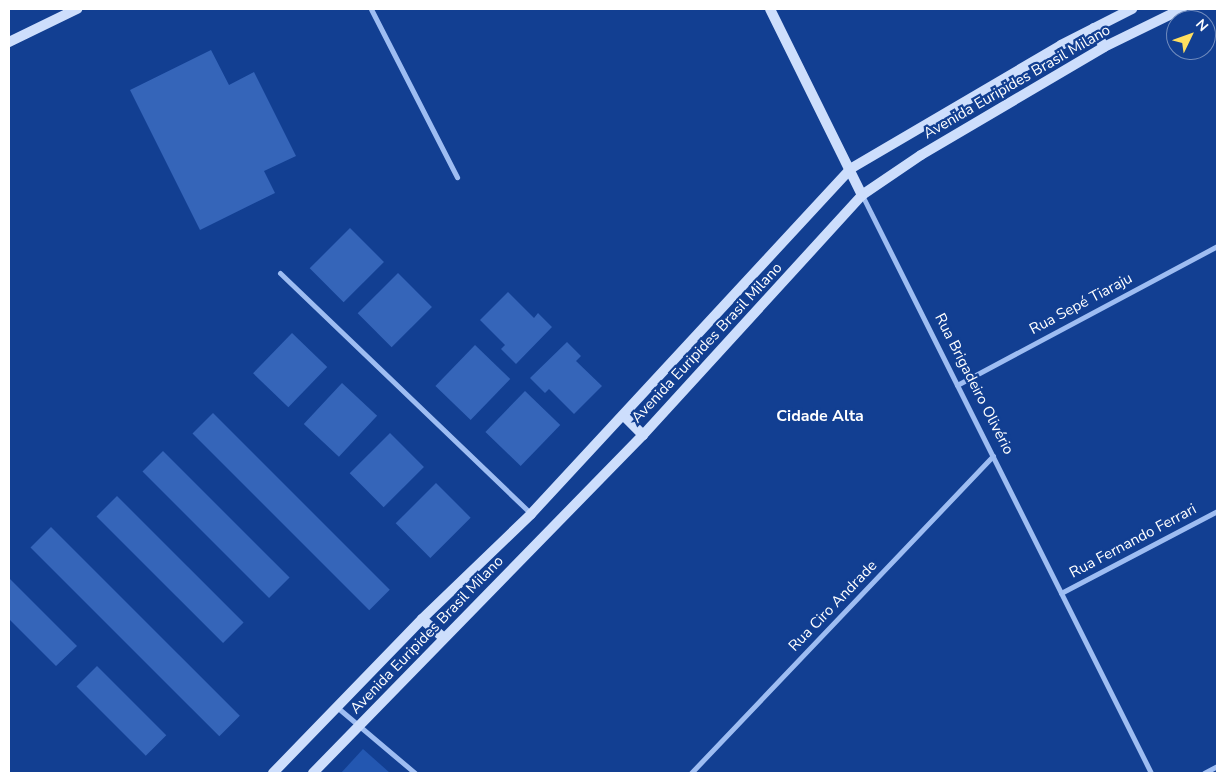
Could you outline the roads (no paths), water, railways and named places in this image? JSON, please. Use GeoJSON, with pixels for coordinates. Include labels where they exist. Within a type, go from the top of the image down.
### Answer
{"type":"FeatureCollection","features":[{"type":"Feature","properties":{"kind":"main road"},"geometry":{"type":"LineString","coordinates":[[9,42],[77,9]]}},
{"type":"Feature","properties":{"kind":"main road","name":"Rua Brigadeiro Olivério"},"geometry":{"type":"LineString","coordinates":[[770,9],[862,195]]}},
{"type":"Feature","properties":{"kind":"main road","name":"Avenida Euripides Brasil Milano"},"geometry":{"type":"LineString","coordinates":[[276,772],[422,619],[531,514],[624,416],[850,168],[1094,28],[1132,9]]}},
{"type":"Feature","properties":{"kind":"main road","name":"Avenida Euripides Brasil Milano"},"geometry":{"type":"LineString","coordinates":[[313,773],[443,637],[643,435],[862,195],[921,155],[1104,47],[1182,9]]}},
{"type":"Feature","properties":{"kind":"main road"},"geometry":{"type":"LineString","coordinates":[[1094,28],[1104,47]]}},
{"type":"Feature","properties":{"kind":"main road"},"geometry":{"type":"LineString","coordinates":[[624,416],[643,435]]}},
{"type":"Feature","properties":{"kind":"main road"},"geometry":{"type":"LineString","coordinates":[[422,619],[443,637]]}},
{"type":"Feature","properties":{"kind":"street"},"geometry":{"type":"LineString","coordinates":[[371,9],[457,177]]}},
{"type":"Feature","properties":{"kind":"street","name":"Rua Brigadeiro Olivério"},"geometry":{"type":"LineString","coordinates":[[862,195],[1151,773]]}},
{"type":"Feature","properties":{"kind":"street","name":"Rua Sepé Tiaraju"},"geometry":{"type":"LineString","coordinates":[[957,385],[1217,246]]}},
{"type":"Feature","properties":{"kind":"street"},"geometry":{"type":"LineString","coordinates":[[280,273],[531,514]]}},
{"type":"Feature","properties":{"kind":"street","name":"Rua Ciro Andrade"},"geometry":{"type":"LineString","coordinates":[[691,773],[993,456]]}},
{"type":"Feature","properties":{"kind":"street","name":"Rua Fernando Ferrari"},"geometry":{"type":"LineString","coordinates":[[1061,593],[1217,511]]}},
{"type":"Feature","properties":{"kind":"street"},"geometry":{"type":"LineString","coordinates":[[338,708],[415,773]]}},
{"type":"Feature","properties":{"kind":"street"},"geometry":{"type":"LineString","coordinates":[[1204,773],[1217,766]]}},
{"type":"Feature","properties":{"kind":"district","name":"Cidade Alta"},"geometry":{"type":"Point","coordinates":[820,416]}}]}
